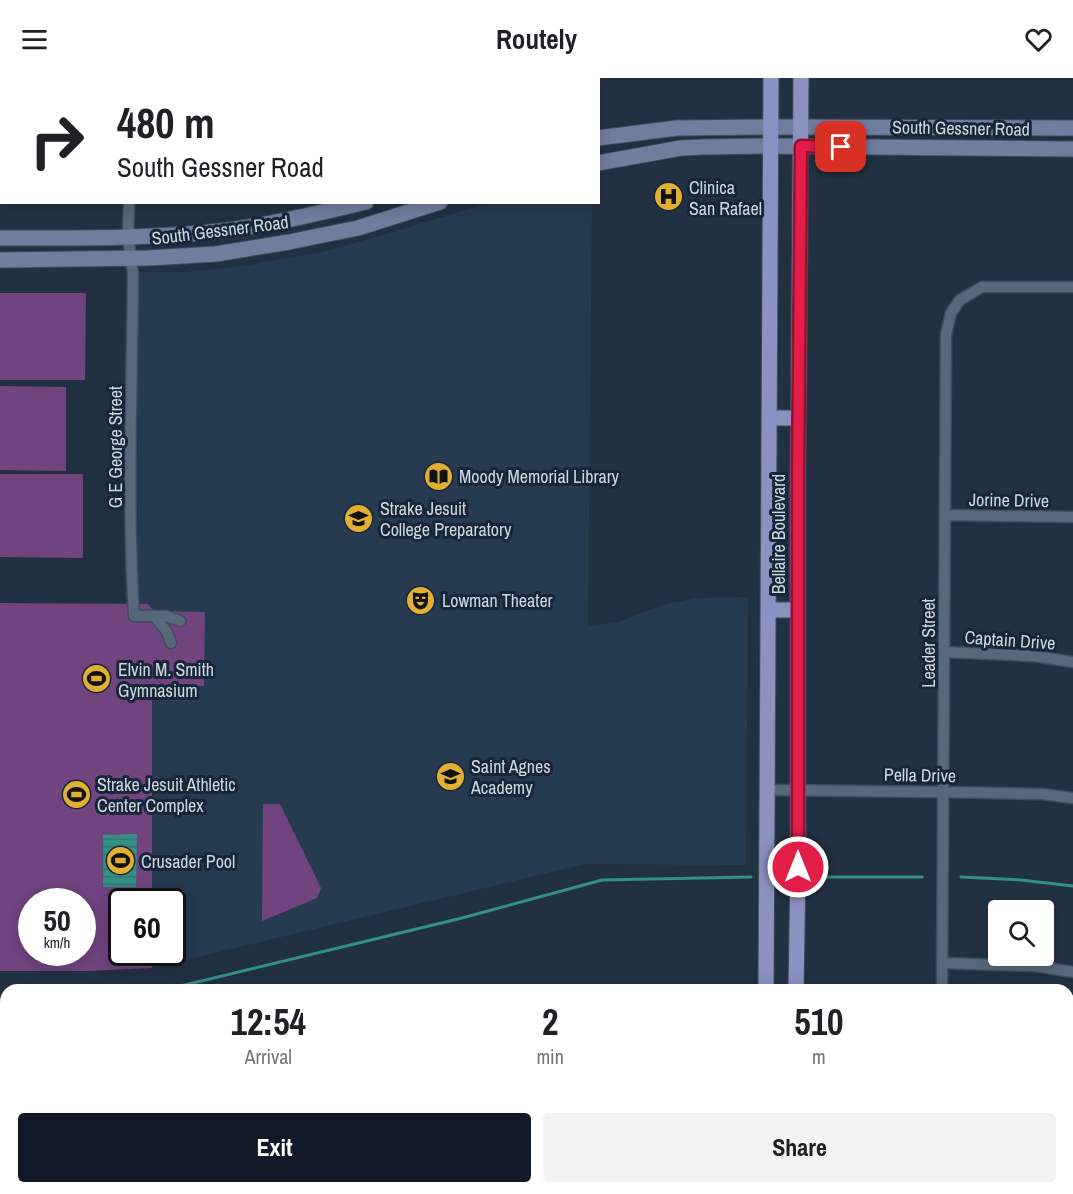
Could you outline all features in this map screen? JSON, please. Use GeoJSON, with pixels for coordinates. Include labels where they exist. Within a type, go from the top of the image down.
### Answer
{"type":"FeatureCollection","features":[{"type":"Feature","properties":{"kind":"main road","name":"Bellaire Boulevard"},"geometry":{"type":"LineString","coordinates":[[766,984],[771,78]]}},
{"type":"Feature","properties":{"kind":"main road","name":"Bellaire Boulevard"},"geometry":{"type":"LineString","coordinates":[[796,984],[801,78]]}},
{"type":"Feature","properties":{"kind":"main road"},"geometry":{"type":"LineString","coordinates":[[1003,127],[1004,149]]}},
{"type":"Feature","properties":{"kind":"main road","name":"South Gessner Road"},"geometry":{"type":"LineString","coordinates":[[600,138],[677,128],[1073,128]]}},
{"type":"Feature","properties":{"kind":"main road","name":"South Gessner Road"},"geometry":{"type":"LineString","coordinates":[[600,163],[681,148],[801,146],[1073,149]]}},
{"type":"Feature","properties":{"kind":"main road","name":"South Gessner Road"},"geometry":{"type":"LineString","coordinates":[[0,238],[128,237],[220,231],[286,220],[357,204]]}},
{"type":"Feature","properties":{"kind":"main road","name":"South Gessner Road"},"geometry":{"type":"LineString","coordinates":[[0,260],[85,260],[216,254],[358,228],[434,204]]}},
{"type":"Feature","properties":{"kind":"main road"},"geometry":{"type":"LineString","coordinates":[[770,418],[798,418]]}},
{"type":"Feature","properties":{"kind":"main road"},"geometry":{"type":"LineString","coordinates":[[768,610],[798,610]]}},
{"type":"Feature","properties":{"kind":"street"},"geometry":{"type":"LineString","coordinates":[[129,204],[128,237],[131,258]]}},
{"type":"Feature","properties":{"kind":"street","name":"G E George Street"},"geometry":{"type":"LineString","coordinates":[[131,258],[133,274],[131,460],[134,616],[166,616],[180,621]]}},
{"type":"Feature","properties":{"kind":"street","name":"Leader Street"},"geometry":{"type":"LineString","coordinates":[[942,984],[946,334],[951,313],[960,300],[982,287],[1073,287]]}},
{"type":"Feature","properties":{"kind":"street","name":"Jorine Drive"},"geometry":{"type":"LineString","coordinates":[[945,515],[1073,517]]}},
{"type":"Feature","properties":{"kind":"street"},"geometry":{"type":"LineString","coordinates":[[155,617],[167,632],[171,643]]}},
{"type":"Feature","properties":{"kind":"street","name":"Captain Drive"},"geometry":{"type":"LineString","coordinates":[[944,652],[1034,656],[1073,662]]}},
{"type":"Feature","properties":{"kind":"street","name":"Pella Drive"},"geometry":{"type":"LineString","coordinates":[[767,790],[1042,794],[1073,798]]}},
{"type":"Feature","properties":{"kind":"street"},"geometry":{"type":"LineString","coordinates":[[942,963],[1035,966],[1073,972]]}},
{"type":"Feature","properties":{"kind":"shaded area","name":"Strake Jesuit College Preparatory"},"geometry":{"type":"Polygon","coordinates":[[[485,204],[592,204],[588,625],[616,623],[665,604],[698,598],[748,597],[746,865],[585,864],[186,960],[186,888],[152,888],[152,686],[205,612],[160,611],[152,610],[148,604],[125,604],[131,438],[127,272],[191,272],[249,265],[322,252],[485,204]]]}},
{"type":"Feature","properties":{"kind":"shaded area"},"geometry":{"type":"Polygon","coordinates":[[[0,293],[86,293],[85,380],[0,380],[0,293]]]}},
{"type":"Feature","properties":{"kind":"shaded area"},"geometry":{"type":"Polygon","coordinates":[[[0,386],[66,387],[66,471],[0,470],[0,386]]]}},
{"type":"Feature","properties":{"kind":"shaded area"},"geometry":{"type":"Polygon","coordinates":[[[0,474],[83,474],[83,558],[0,557],[0,474]]]}},
{"type":"Feature","properties":{"kind":"shaded area","name":"Strake Jesuit Athletic Center Complex"},"geometry":{"type":"Polygon","coordinates":[[[0,603],[148,604],[152,609],[160,611],[205,612],[204,686],[152,687],[152,888],[108,888],[108,966],[152,966],[152,968],[0,971],[0,603]]]}},
{"type":"Feature","properties":{"kind":"shaded area"},"geometry":{"type":"Polygon","coordinates":[[[263,804],[280,804],[321,888],[317,898],[262,921],[263,804]]]}},
{"type":"Feature","properties":{"kind":"shaded area","name":"Crusader Pool"},"geometry":{"type":"Polygon","coordinates":[[[137,834],[136,887],[103,887],[103,835],[137,834]]]}},
{"type":"Feature","properties":{"kind":"waterway"},"geometry":{"type":"LineString","coordinates":[[189,984],[462,918],[602,880],[751,877]]}},
{"type":"Feature","properties":{"kind":"waterway"},"geometry":{"type":"LineString","coordinates":[[809,877],[922,877]]}},
{"type":"Feature","properties":{"kind":"waterway"},"geometry":{"type":"LineString","coordinates":[[961,877],[1021,880],[1073,886]]}},
{"type":"Feature","properties":{"kind":"place","name":"Clinica San Rafael"},"geometry":{"type":"Point","coordinates":[668,197]}},
{"type":"Feature","properties":{"kind":"place","name":"Moody Memorial Library"},"geometry":{"type":"Point","coordinates":[438,476]}},
{"type":"Feature","properties":{"kind":"place","name":"Strake Jesuit College Preparatory"},"geometry":{"type":"Point","coordinates":[359,518]}},
{"type":"Feature","properties":{"kind":"place","name":"Lowman Theater"},"geometry":{"type":"Point","coordinates":[421,600]}},
{"type":"Feature","properties":{"kind":"place","name":"Elvin M. Smith Gymnasium"},"geometry":{"type":"Point","coordinates":[97,679]}},
{"type":"Feature","properties":{"kind":"place","name":"Saint Agnes Academy"},"geometry":{"type":"Point","coordinates":[450,776]}},
{"type":"Feature","properties":{"kind":"place","name":"Strake Jesuit Athletic Center Complex"},"geometry":{"type":"Point","coordinates":[76,794]}},
{"type":"Feature","properties":{"kind":"place","name":"Crusader Pool"},"geometry":{"type":"Point","coordinates":[120,861]}},
{"type":"Feature","properties":{"kind":"route"},"geometry":{"type":"LineString","coordinates":[[798,867],[801,146],[841,147]]}}]}
